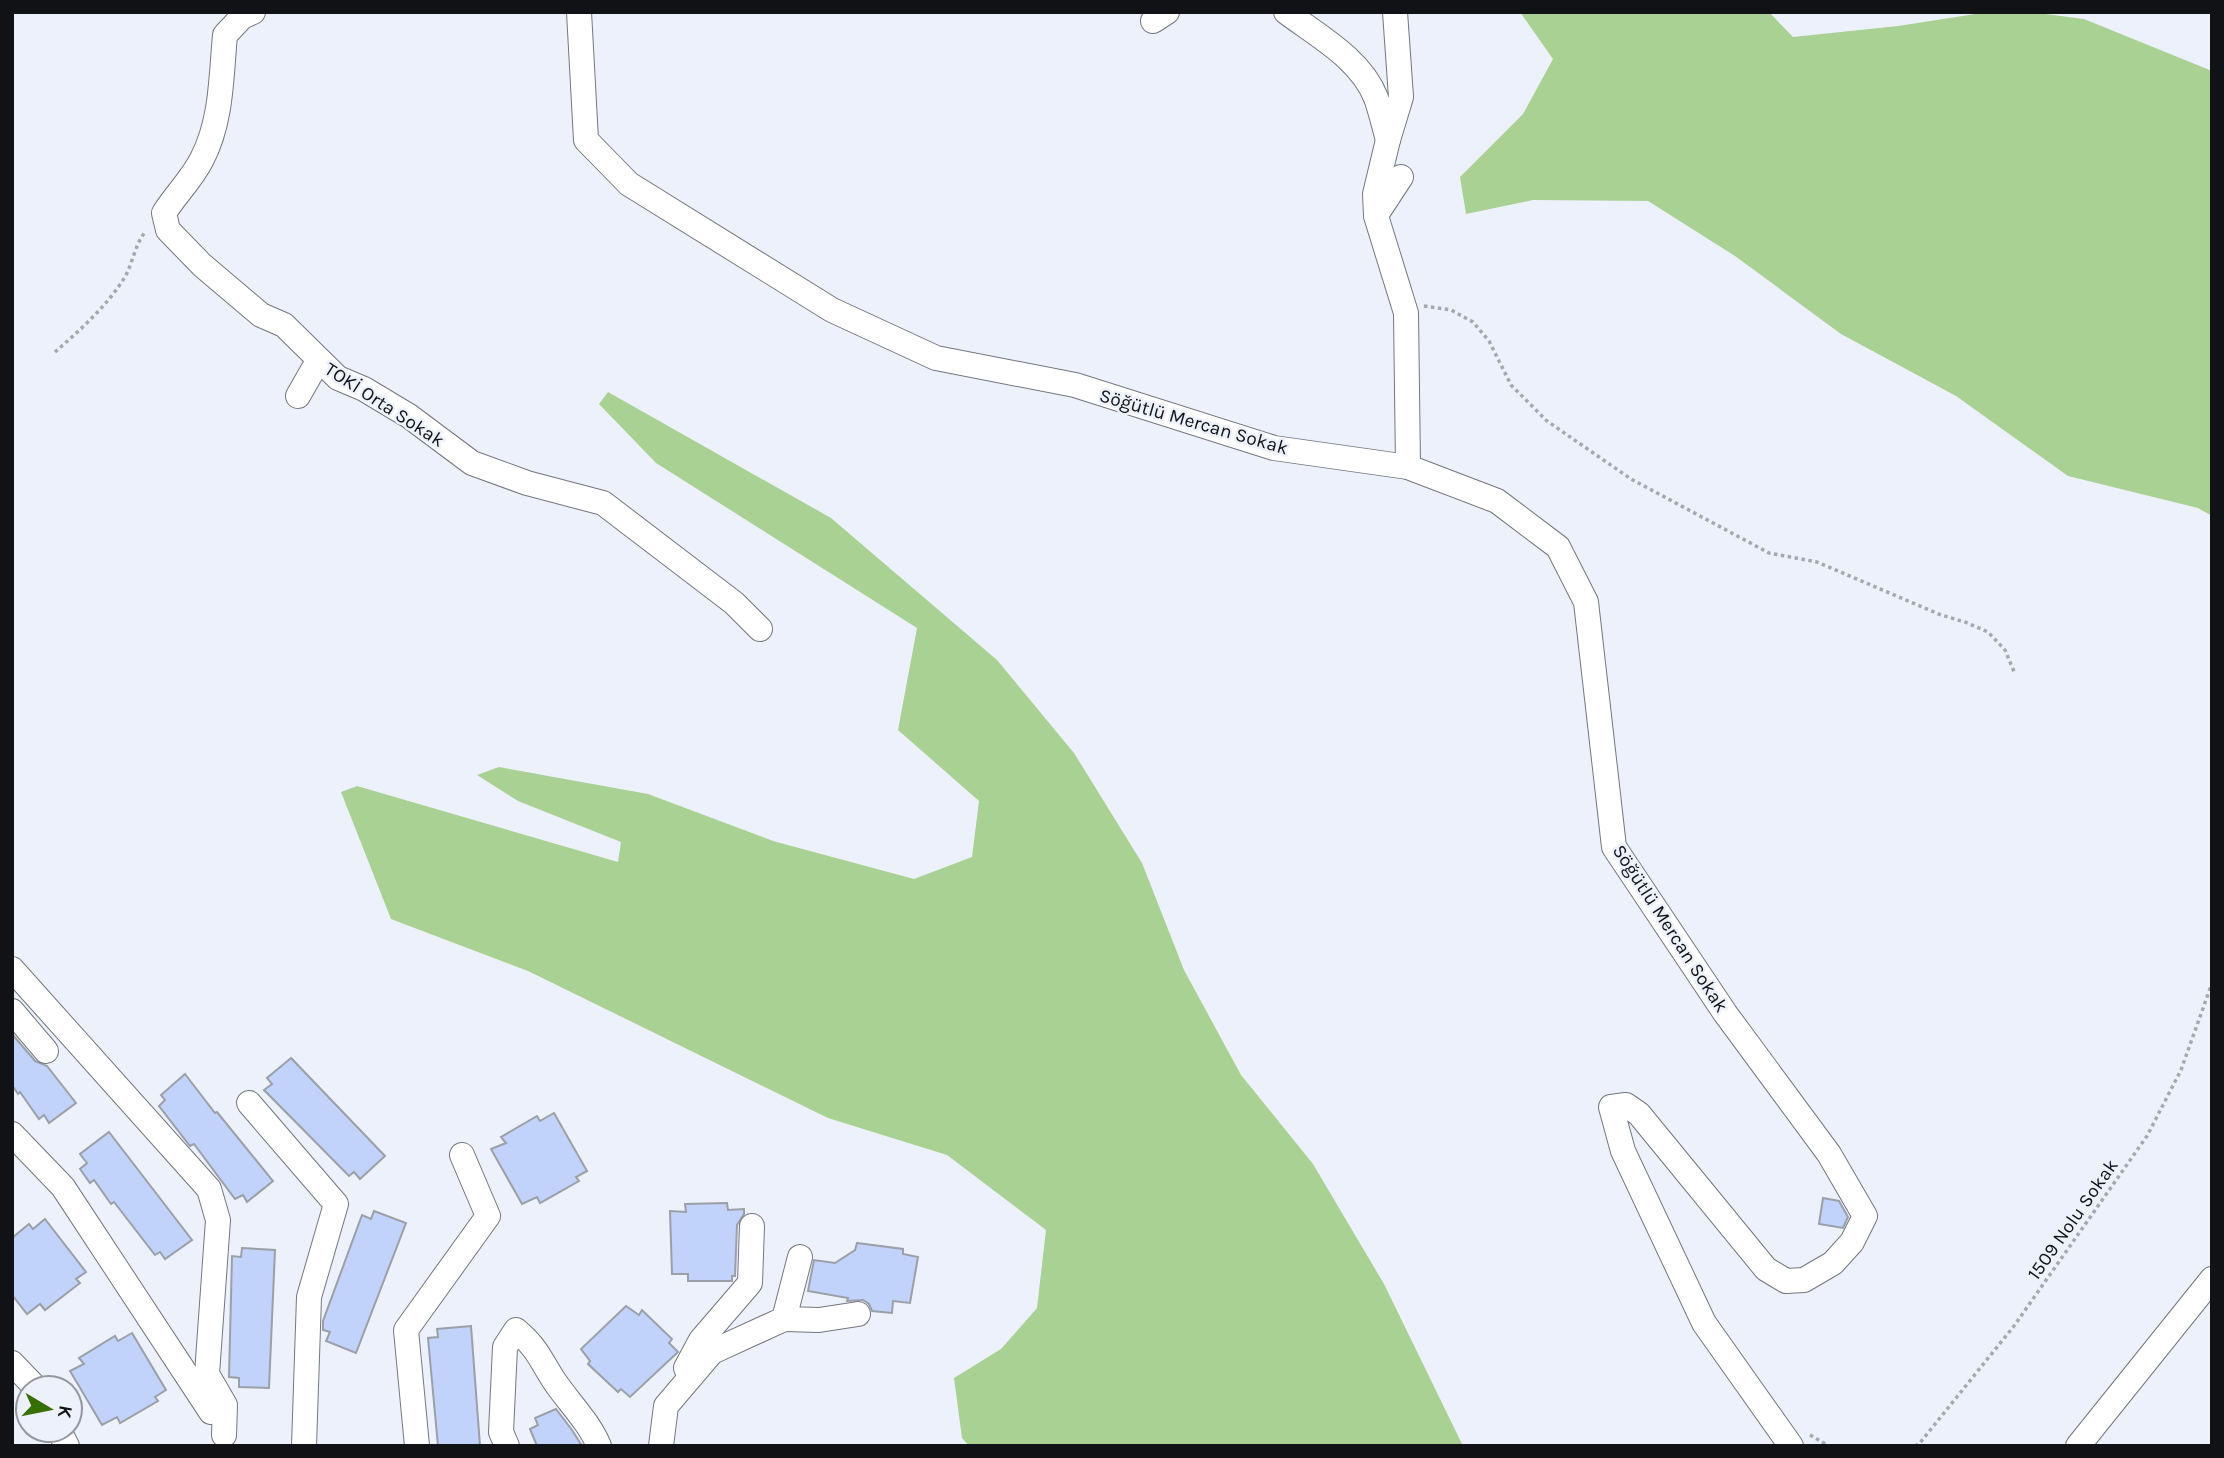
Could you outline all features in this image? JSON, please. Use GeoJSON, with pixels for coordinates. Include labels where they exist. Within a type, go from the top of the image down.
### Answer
{"type":"FeatureCollection","features":[{"type":"Feature","properties":{"kind":"street"},"geometry":{"type":"LineString","coordinates":[[166,221],[164,213],[191,178],[211,135],[222,84],[225,35],[242,17],[253,12]]}},
{"type":"Feature","properties":{"kind":"street","name":"Söğütlü Mercan Sokak"},"geometry":{"type":"LineString","coordinates":[[579,12],[586,140],[629,184],[832,310],[936,358],[1075,385],[1274,448],[1408,467],[1497,501],[1558,547],[1586,602],[1614,846],[1725,1013],[1829,1154],[1864,1216],[1852,1242],[1833,1263],[1804,1280],[1786,1281],[1766,1269],[1639,1114],[1626,1105],[1611,1107],[1623,1151],[1704,1323],[1791,1446]]}},
{"type":"Feature","properties":{"kind":"street"},"geometry":{"type":"LineString","coordinates":[[1286,12],[1345,56],[1362,74],[1375,96],[1388,140]]}},
{"type":"Feature","properties":{"kind":"street"},"geometry":{"type":"LineString","coordinates":[[1395,12],[1401,97],[1375,194],[1376,216],[1406,313],[1408,467]]}},
{"type":"Feature","properties":{"kind":"street"},"geometry":{"type":"LineString","coordinates":[[1376,216],[1401,177]]}},
{"type":"Feature","properties":{"kind":"street","name":"TOKİ Orta Sokak"},"geometry":{"type":"LineString","coordinates":[[166,221],[168,230],[222,284],[261,315],[284,326],[338,378],[364,389],[409,416],[471,463],[527,483],[603,503],[734,603],[760,628]]}},
{"type":"Feature","properties":{"kind":"street"},"geometry":{"type":"LineString","coordinates":[[298,396],[318,361]]}},
{"type":"Feature","properties":{"kind":"street"},"geometry":{"type":"LineString","coordinates":[[12,969],[209,1189],[218,1220],[207,1374],[225,1405],[228,1441]]}},
{"type":"Feature","properties":{"kind":"street"},"geometry":{"type":"LineString","coordinates":[[12,1011],[46,1051]]}},
{"type":"Feature","properties":{"kind":"street"},"geometry":{"type":"LineString","coordinates":[[249,1103],[336,1204],[309,1297],[304,1446]]}},
{"type":"Feature","properties":{"kind":"street"},"geometry":{"type":"LineString","coordinates":[[12,1134],[63,1187],[126,1280],[228,1441]]}},
{"type":"Feature","properties":{"kind":"street"},"geometry":{"type":"LineString","coordinates":[[417,1446],[406,1330],[488,1216],[462,1155]]}},
{"type":"Feature","properties":{"kind":"street"},"geometry":{"type":"LineString","coordinates":[[661,1446],[666,1406],[701,1340],[750,1283],[752,1226]]}},
{"type":"Feature","properties":{"kind":"street"},"geometry":{"type":"LineString","coordinates":[[783,1319],[800,1257]]}},
{"type":"Feature","properties":{"kind":"street"},"geometry":{"type":"LineString","coordinates":[[2078,1446],[2212,1279]]}},
{"type":"Feature","properties":{"kind":"street"},"geometry":{"type":"LineString","coordinates":[[666,1406],[712,1353],[783,1319],[819,1320],[858,1314]]}},
{"type":"Feature","properties":{"kind":"street"},"geometry":{"type":"LineString","coordinates":[[507,1446],[501,1432],[505,1348],[516,1330],[532,1343],[555,1382],[593,1432],[599,1446]]}},
{"type":"Feature","properties":{"kind":"path"},"geometry":{"type":"LineString","coordinates":[[55,352],[93,318],[123,280],[139,239],[150,226],[166,221]]}},
{"type":"Feature","properties":{"kind":"path"},"geometry":{"type":"LineString","coordinates":[[1406,313],[1427,304],[1451,310],[1473,322],[1489,341],[1511,385],[1547,421],[1631,480],[1769,552],[1817,562],[1988,632],[2005,650],[2015,674]]}},
{"type":"Feature","properties":{"kind":"path","name":"1509 Nolu Sokak"},"geometry":{"type":"LineString","coordinates":[[1915,1446],[2014,1326],[2147,1136],[2181,1070],[2212,983]]}},
{"type":"Feature","properties":{"kind":"green space"},"geometry":{"type":"Polygon","coordinates":[[[1520,12],[1769,12],[1793,37],[1898,26],[1988,12],[2030,12],[2084,19],[2212,71],[2212,516],[2198,508],[2068,476],[1956,396],[1841,334],[1735,256],[1648,201],[1533,200],[1466,214],[1460,177],[1523,114],[1553,59],[1520,12]]]}},
{"type":"Feature","properties":{"kind":"green space"},"geometry":{"type":"Polygon","coordinates":[[[608,392],[831,518],[997,660],[1074,753],[1142,863],[1184,970],[1241,1075],[1313,1164],[1384,1284],[1463,1446],[969,1446],[962,1438],[954,1378],[1001,1349],[1037,1308],[1046,1230],[947,1155],[828,1118],[528,971],[391,919],[341,792],[357,786],[618,862],[621,842],[518,801],[477,775],[499,767],[648,794],[773,841],[914,879],[972,857],[979,801],[898,730],[917,628],[656,463],[599,404],[608,392]]]}},
{"type":"Feature","properties":{"kind":"building"},"geometry":{"type":"Polygon","coordinates":[[[12,1034],[35,1061],[47,1066],[76,1103],[49,1123],[44,1115],[39,1119],[12,1085],[12,1034]]]}},
{"type":"Feature","properties":{"kind":"building"},"geometry":{"type":"Polygon","coordinates":[[[291,1058],[385,1156],[360,1179],[354,1172],[349,1176],[264,1090],[272,1084],[267,1078],[291,1058]]]}},
{"type":"Feature","properties":{"kind":"building"},"geometry":{"type":"Polygon","coordinates":[[[185,1074],[273,1181],[247,1202],[243,1195],[235,1199],[194,1144],[190,1146],[159,1106],[165,1100],[161,1095],[185,1074]]]}},
{"type":"Feature","properties":{"kind":"building"},"geometry":{"type":"Polygon","coordinates":[[[554,1113],[587,1171],[576,1177],[579,1181],[540,1203],[537,1197],[522,1204],[491,1149],[506,1143],[501,1137],[537,1116],[540,1121],[554,1113]]]}},
{"type":"Feature","properties":{"kind":"building"},"geometry":{"type":"Polygon","coordinates":[[[109,1132],[192,1240],[165,1259],[160,1252],[155,1255],[114,1202],[111,1204],[94,1180],[90,1183],[80,1169],[87,1163],[80,1154],[109,1132]]]}},
{"type":"Feature","properties":{"kind":"building"},"geometry":{"type":"Polygon","coordinates":[[[1823,1198],[1839,1201],[1848,1217],[1843,1228],[1819,1224],[1823,1198]]]}},
{"type":"Feature","properties":{"kind":"building"},"geometry":{"type":"Polygon","coordinates":[[[727,1203],[728,1210],[744,1209],[737,1225],[735,1276],[732,1276],[732,1281],[688,1281],[688,1274],[672,1274],[670,1211],[686,1212],[685,1204],[727,1203]]]}},
{"type":"Feature","properties":{"kind":"building"},"geometry":{"type":"Polygon","coordinates":[[[374,1211],[406,1223],[356,1353],[326,1341],[330,1332],[323,1330],[323,1321],[362,1215],[371,1219],[374,1211]]]}},
{"type":"Feature","properties":{"kind":"building"},"geometry":{"type":"Polygon","coordinates":[[[45,1219],[86,1272],[76,1279],[80,1283],[45,1310],[40,1304],[27,1314],[12,1295],[12,1238],[29,1224],[33,1229],[45,1219]]]}},
{"type":"Feature","properties":{"kind":"building"},"geometry":{"type":"Polygon","coordinates":[[[857,1243],[903,1249],[903,1254],[918,1257],[910,1303],[893,1301],[892,1313],[872,1311],[869,1304],[863,1300],[847,1301],[848,1298],[808,1291],[814,1260],[835,1263],[855,1250],[857,1243]]]}},
{"type":"Feature","properties":{"kind":"building"},"geometry":{"type":"Polygon","coordinates":[[[242,1248],[275,1250],[269,1388],[239,1387],[239,1378],[229,1377],[232,1256],[241,1257],[242,1248]]]}},
{"type":"Feature","properties":{"kind":"building"},"geometry":{"type":"Polygon","coordinates":[[[626,1306],[639,1315],[642,1310],[672,1339],[669,1343],[678,1352],[630,1397],[621,1389],[618,1392],[588,1364],[590,1361],[581,1349],[626,1306]]]}},
{"type":"Feature","properties":{"kind":"building"},"geometry":{"type":"Polygon","coordinates":[[[471,1326],[480,1446],[438,1446],[428,1338],[438,1337],[437,1329],[471,1326]]]}},
{"type":"Feature","properties":{"kind":"building"},"geometry":{"type":"Polygon","coordinates":[[[132,1333],[166,1390],[155,1397],[158,1401],[120,1423],[117,1417],[102,1425],[84,1395],[84,1374],[72,1374],[70,1371],[84,1364],[79,1358],[115,1336],[118,1341],[132,1333]]]}},
{"type":"Feature","properties":{"kind":"building"},"geometry":{"type":"Polygon","coordinates":[[[556,1409],[582,1446],[537,1446],[530,1429],[538,1425],[535,1418],[556,1409]]]}}]}
